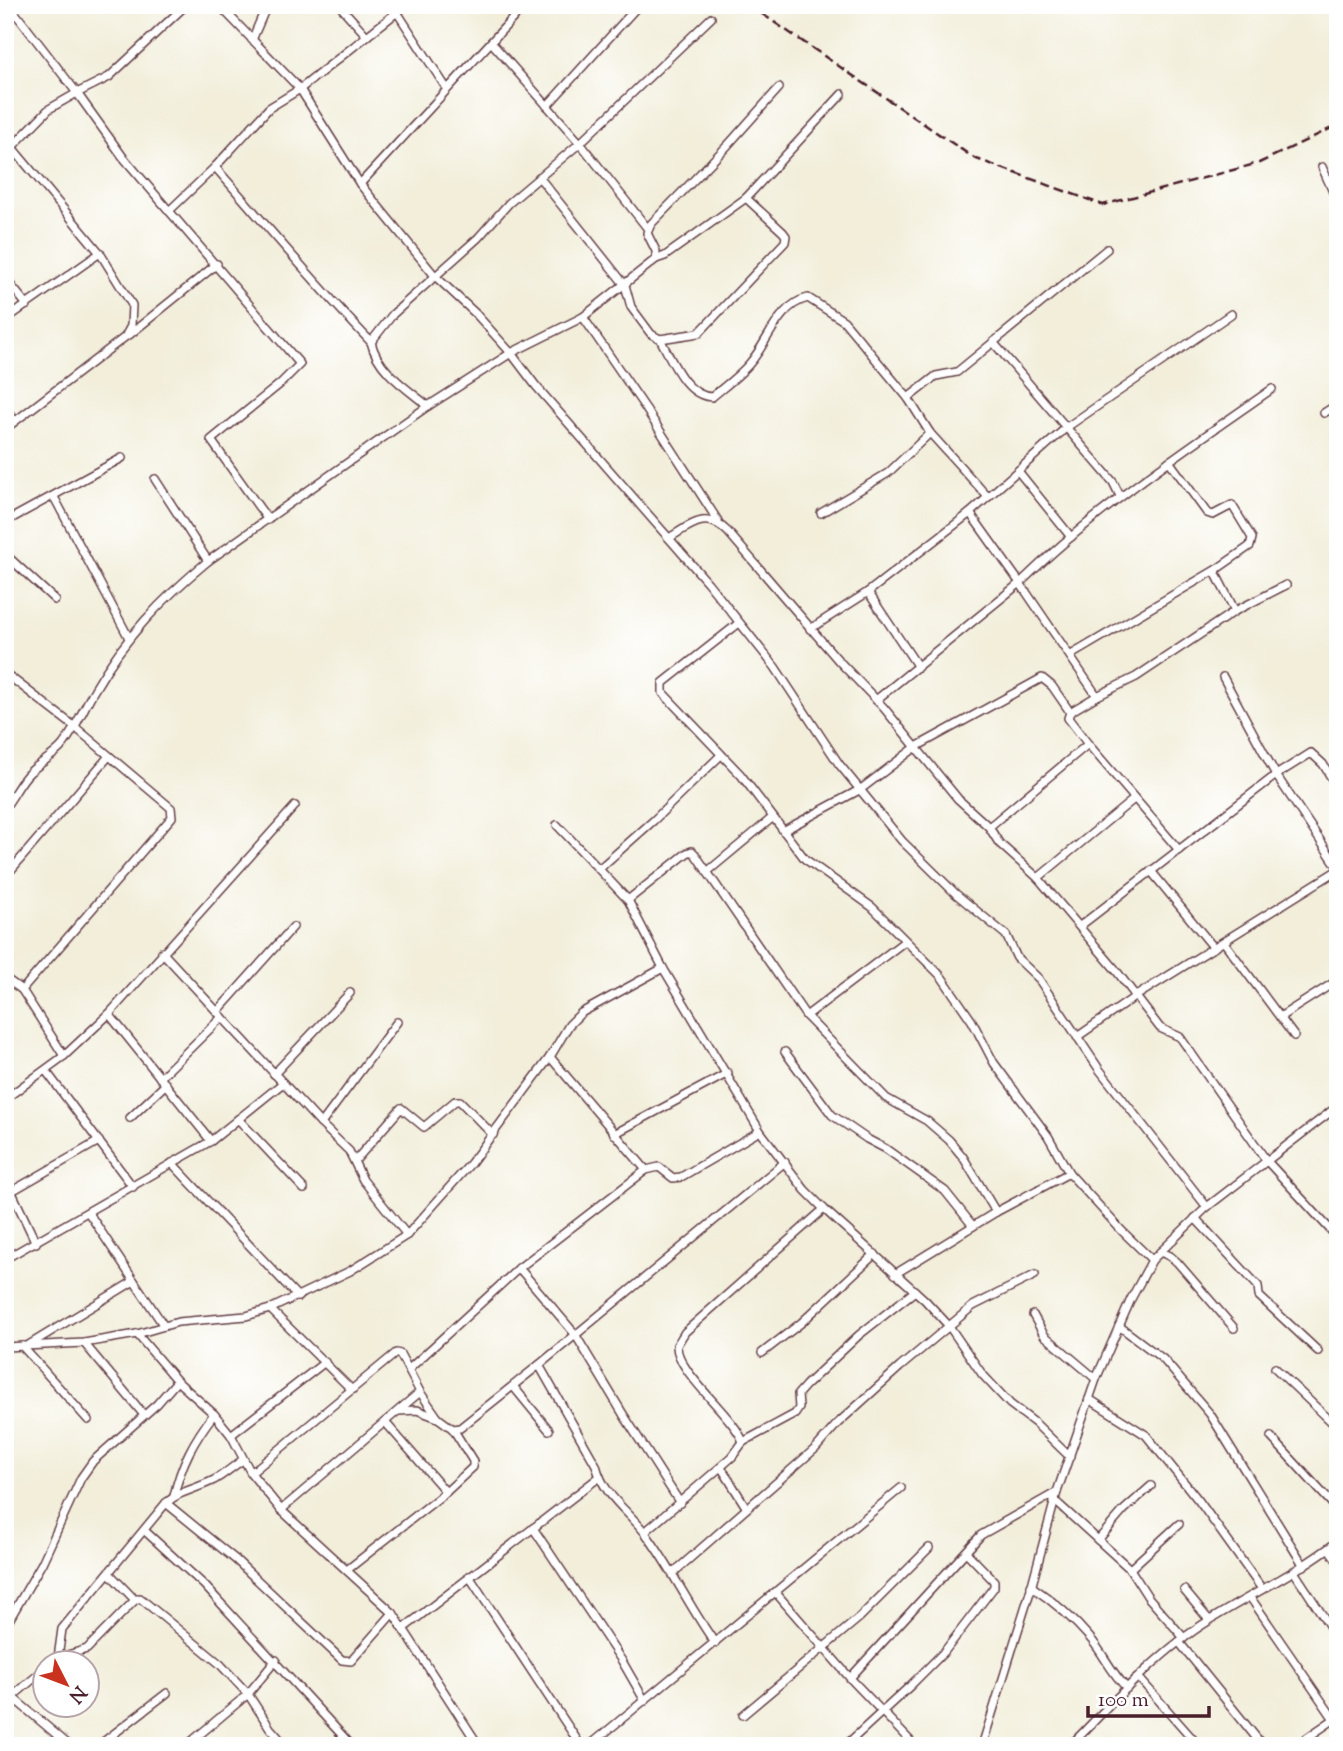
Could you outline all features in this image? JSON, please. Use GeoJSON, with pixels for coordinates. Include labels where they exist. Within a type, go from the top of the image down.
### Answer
{"type":"FeatureCollection","features":[{"type":"Feature","properties":{"kind":"street"},"geometry":{"type":"LineString","coordinates":[[9,5],[124,157],[300,364],[280,384],[211,440],[268,520]]}},
{"type":"Feature","properties":{"kind":"street"},"geometry":{"type":"LineString","coordinates":[[12,147],[49,109],[109,77],[186,5]]}},
{"type":"Feature","properties":{"kind":"street"},"geometry":{"type":"LineString","coordinates":[[219,5],[300,89],[360,184],[435,276],[511,353],[536,386],[669,538],[739,623],[782,676],[839,764],[911,851],[956,894],[1006,935],[1017,958],[1038,978],[1136,1119],[1207,1207]]}},
{"type":"Feature","properties":{"kind":"street"},"geometry":{"type":"LineString","coordinates":[[252,40],[267,5]]}},
{"type":"Feature","properties":{"kind":"street"},"geometry":{"type":"LineString","coordinates":[[338,5],[367,36]]}},
{"type":"Feature","properties":{"kind":"street"},"geometry":{"type":"LineString","coordinates":[[169,211],[215,167],[269,108],[300,89],[406,5]]}},
{"type":"Feature","properties":{"kind":"street"},"geometry":{"type":"LineString","coordinates":[[547,106],[637,7]]}},
{"type":"Feature","properties":{"kind":"street"},"geometry":{"type":"LineString","coordinates":[[397,12],[447,89]]}},
{"type":"Feature","properties":{"kind":"street"},"geometry":{"type":"LineString","coordinates":[[360,184],[515,16]]}},
{"type":"Feature","properties":{"kind":"street"},"geometry":{"type":"LineString","coordinates":[[371,342],[393,314],[478,238],[509,202],[580,143],[711,18]]}},
{"type":"Feature","properties":{"kind":"street"},"geometry":{"type":"LineString","coordinates":[[491,42],[580,143],[648,229],[656,259]]}},
{"type":"Feature","properties":{"kind":"street"},"geometry":{"type":"LineString","coordinates":[[648,229],[779,88]]}},
{"type":"Feature","properties":{"kind":"street"},"geometry":{"type":"LineString","coordinates":[[5,807],[28,774],[55,754],[75,727],[95,688],[129,638],[154,608],[208,561],[428,406],[511,353],[583,317],[656,259],[665,256],[746,198],[842,94]]}},
{"type":"Feature","properties":{"kind":"street"},"geometry":{"type":"LineString","coordinates":[[5,139],[100,253],[132,305],[131,326],[125,337]]}},
{"type":"Feature","properties":{"kind":"street"},"geometry":{"type":"LineString","coordinates":[[215,167],[281,241],[314,283],[371,342],[375,357],[388,372],[428,406]]}},
{"type":"Feature","properties":{"kind":"street"},"geometry":{"type":"LineString","coordinates":[[1322,167],[1338,203]]}},
{"type":"Feature","properties":{"kind":"street"},"geometry":{"type":"LineString","coordinates":[[539,177],[625,285],[631,307],[651,334],[660,340],[687,384],[703,397],[712,397],[750,363],[776,322],[796,301],[808,298],[844,321],[908,398],[930,433],[988,497]]}},
{"type":"Feature","properties":{"kind":"street"},"geometry":{"type":"LineString","coordinates":[[660,340],[699,333],[785,242],[786,236],[783,232],[746,198]]}},
{"type":"Feature","properties":{"kind":"street"},"geometry":{"type":"LineString","coordinates":[[908,398],[936,376],[957,372],[1107,249]]}},
{"type":"Feature","properties":{"kind":"street"},"geometry":{"type":"LineString","coordinates":[[5,320],[100,253]]}},
{"type":"Feature","properties":{"kind":"street"},"geometry":{"type":"LineString","coordinates":[[5,429],[217,264]]}},
{"type":"Feature","properties":{"kind":"street"},"geometry":{"type":"LineString","coordinates":[[5,278],[27,304]]}},
{"type":"Feature","properties":{"kind":"street"},"geometry":{"type":"LineString","coordinates":[[810,629],[868,592],[970,513],[1068,427],[1231,314]]}},
{"type":"Feature","properties":{"kind":"street"},"geometry":{"type":"LineString","coordinates":[[583,317],[718,521],[810,629],[876,700],[958,799],[989,827],[999,843],[1038,878],[1080,926],[1160,1028],[1180,1037],[1266,1160],[1338,1238]]}},
{"type":"Feature","properties":{"kind":"street"},"geometry":{"type":"LineString","coordinates":[[993,342],[1068,427],[1113,482],[1120,496]]}},
{"type":"Feature","properties":{"kind":"street"},"geometry":{"type":"LineString","coordinates":[[876,700],[1020,583],[1120,496],[1272,389]]}},
{"type":"Feature","properties":{"kind":"street"},"geometry":{"type":"LineString","coordinates":[[1324,413],[1338,404]]}},
{"type":"Feature","properties":{"kind":"street"},"geometry":{"type":"LineString","coordinates":[[5,410],[15,421]]}},
{"type":"Feature","properties":{"kind":"street"},"geometry":{"type":"LineString","coordinates":[[821,513],[888,474],[930,433]]}},
{"type":"Feature","properties":{"kind":"street"},"geometry":{"type":"LineString","coordinates":[[5,522],[122,458]]}},
{"type":"Feature","properties":{"kind":"street"},"geometry":{"type":"LineString","coordinates":[[1071,654],[1217,569],[1250,546],[1252,538],[1231,505],[1213,515],[1207,513],[1169,461]]}},
{"type":"Feature","properties":{"kind":"street"},"geometry":{"type":"LineString","coordinates":[[1018,471],[1071,537]]}},
{"type":"Feature","properties":{"kind":"street"},"geometry":{"type":"LineString","coordinates":[[155,479],[208,561]]}},
{"type":"Feature","properties":{"kind":"street"},"geometry":{"type":"LineString","coordinates":[[54,497],[129,638]]}},
{"type":"Feature","properties":{"kind":"street"},"geometry":{"type":"LineString","coordinates":[[970,513],[1071,654],[1097,696]]}},
{"type":"Feature","properties":{"kind":"street"},"geometry":{"type":"LineString","coordinates":[[669,538],[695,522],[707,519],[718,521]]}},
{"type":"Feature","properties":{"kind":"street"},"geometry":{"type":"LineString","coordinates":[[5,554],[55,600]]}},
{"type":"Feature","properties":{"kind":"street"},"geometry":{"type":"LineString","coordinates":[[1217,569],[1217,580],[1235,611]]}},
{"type":"Feature","properties":{"kind":"street"},"geometry":{"type":"LineString","coordinates":[[1179,850],[1088,744],[1068,718],[1070,712],[1136,677],[1235,611],[1286,585]]}},
{"type":"Feature","properties":{"kind":"street"},"geometry":{"type":"LineString","coordinates":[[868,592],[918,667]]}},
{"type":"Feature","properties":{"kind":"street"},"geometry":{"type":"LineString","coordinates":[[739,623],[663,683],[663,693],[741,775],[805,859],[864,901],[941,976],[972,1021],[994,1063],[1048,1136],[1069,1173],[1122,1231],[1152,1259]]}},
{"type":"Feature","properties":{"kind":"street"},"geometry":{"type":"LineString","coordinates":[[5,673],[75,727],[171,808],[172,817],[22,990]]}},
{"type":"Feature","properties":{"kind":"street"},"geometry":{"type":"LineString","coordinates":[[1077,1037],[1136,996],[1338,869],[1276,775],[1223,677]]}},
{"type":"Feature","properties":{"kind":"street"},"geometry":{"type":"LineString","coordinates":[[783,831],[861,789],[916,747],[1042,678],[1052,686],[1070,712]]}},
{"type":"Feature","properties":{"kind":"street"},"geometry":{"type":"LineString","coordinates":[[989,827],[1088,744]]}},
{"type":"Feature","properties":{"kind":"street"},"geometry":{"type":"LineString","coordinates":[[1080,926],[1276,775],[1311,752],[1323,764],[1338,789]]}},
{"type":"Feature","properties":{"kind":"street"},"geometry":{"type":"LineString","coordinates":[[600,868],[721,755]]}},
{"type":"Feature","properties":{"kind":"street"},"geometry":{"type":"LineString","coordinates":[[5,877],[109,756]]}},
{"type":"Feature","properties":{"kind":"street"},"geometry":{"type":"LineString","coordinates":[[1038,878],[1134,799]]}},
{"type":"Feature","properties":{"kind":"street"},"geometry":{"type":"LineString","coordinates":[[5,1100],[46,1071],[109,1014],[295,806]]}},
{"type":"Feature","properties":{"kind":"street"},"geometry":{"type":"LineString","coordinates":[[707,872],[772,818]]}},
{"type":"Feature","properties":{"kind":"street"},"geometry":{"type":"LineString","coordinates":[[557,825],[628,900],[663,968],[728,1073],[760,1131],[805,1190],[915,1291],[949,1326],[982,1374],[1010,1404],[1035,1423],[1070,1457]]}},
{"type":"Feature","properties":{"kind":"street"},"geometry":{"type":"LineString","coordinates":[[628,900],[692,851],[806,1016],[886,1098],[927,1121],[949,1140],[996,1212]]}},
{"type":"Feature","properties":{"kind":"street"},"geometry":{"type":"LineString","coordinates":[[1151,871],[1214,948]]}},
{"type":"Feature","properties":{"kind":"street"},"geometry":{"type":"LineString","coordinates":[[130,1118],[293,927]]}},
{"type":"Feature","properties":{"kind":"street"},"geometry":{"type":"LineString","coordinates":[[806,1016],[905,941]]}},
{"type":"Feature","properties":{"kind":"street"},"geometry":{"type":"LineString","coordinates":[[1224,942],[1294,1035]]}},
{"type":"Feature","properties":{"kind":"street"},"geometry":{"type":"LineString","coordinates":[[162,952],[349,1151],[363,1180],[407,1235]]}},
{"type":"Feature","properties":{"kind":"street"},"geometry":{"type":"LineString","coordinates":[[5,1348],[84,1343],[137,1334],[178,1322],[246,1316],[271,1309],[349,1271],[407,1235],[493,1135],[550,1057],[569,1025],[581,1013],[663,968]]}},
{"type":"Feature","properties":{"kind":"street"},"geometry":{"type":"LineString","coordinates":[[5,978],[22,990],[64,1056]]}},
{"type":"Feature","properties":{"kind":"street"},"geometry":{"type":"LineString","coordinates":[[1280,1017],[1338,980]]}},
{"type":"Feature","properties":{"kind":"street"},"geometry":{"type":"LineString","coordinates":[[274,1074],[350,993]]}},
{"type":"Feature","properties":{"kind":"street"},"geometry":{"type":"LineString","coordinates":[[109,1014],[211,1141]]}},
{"type":"Feature","properties":{"kind":"street"},"geometry":{"type":"LineString","coordinates":[[321,1124],[397,1022]]}},
{"type":"Feature","properties":{"kind":"street"},"geometry":{"type":"LineString","coordinates":[[785,1052],[832,1115],[945,1191],[973,1226]]}},
{"type":"Feature","properties":{"kind":"street"},"geometry":{"type":"LineString","coordinates":[[550,1057],[646,1170]]}},
{"type":"Feature","properties":{"kind":"street"},"geometry":{"type":"LineString","coordinates":[[46,1071],[133,1187]]}},
{"type":"Feature","properties":{"kind":"street"},"geometry":{"type":"LineString","coordinates":[[614,1135],[728,1073]]}},
{"type":"Feature","properties":{"kind":"street"},"geometry":{"type":"LineString","coordinates":[[5,1259],[211,1141],[283,1083]]}},
{"type":"Feature","properties":{"kind":"street"},"geometry":{"type":"LineString","coordinates":[[355,1161],[401,1108],[425,1127],[455,1101],[460,1101],[493,1135]]}},
{"type":"Feature","properties":{"kind":"street"},"geometry":{"type":"LineString","coordinates":[[982,1746],[1031,1586],[1055,1496],[1096,1379],[1152,1259],[1207,1207],[1338,1107]]}},
{"type":"Feature","properties":{"kind":"street"},"geometry":{"type":"LineString","coordinates":[[1330,1112],[1338,1121]]}},
{"type":"Feature","properties":{"kind":"street"},"geometry":{"type":"LineString","coordinates":[[238,1119],[304,1189]]}},
{"type":"Feature","properties":{"kind":"street"},"geometry":{"type":"LineString","coordinates":[[409,1369],[519,1268],[646,1170],[659,1167],[673,1178],[681,1177],[760,1131]]}},
{"type":"Feature","properties":{"kind":"street"},"geometry":{"type":"LineString","coordinates":[[12,1191],[99,1141]]}},
{"type":"Feature","properties":{"kind":"street"},"geometry":{"type":"LineString","coordinates":[[453,1429],[460,1427],[513,1386],[785,1162]]}},
{"type":"Feature","properties":{"kind":"street"},"geometry":{"type":"LineString","coordinates":[[172,1163],[298,1297]]}},
{"type":"Feature","properties":{"kind":"street"},"geometry":{"type":"LineString","coordinates":[[895,1274],[996,1212],[1069,1173]]}},
{"type":"Feature","properties":{"kind":"street"},"geometry":{"type":"LineString","coordinates":[[5,1178],[36,1243]]}},
{"type":"Feature","properties":{"kind":"street"},"geometry":{"type":"LineString","coordinates":[[743,1441],[740,1433],[707,1396],[678,1355],[677,1345],[685,1332],[824,1209]]}},
{"type":"Feature","properties":{"kind":"street"},"geometry":{"type":"LineString","coordinates":[[88,1212],[164,1326]]}},
{"type":"Feature","properties":{"kind":"street"},"geometry":{"type":"LineString","coordinates":[[1195,1218],[1258,1286],[1259,1296],[1318,1351]]}},
{"type":"Feature","properties":{"kind":"street"},"geometry":{"type":"LineString","coordinates":[[1160,1251],[1177,1262],[1234,1328]]}},
{"type":"Feature","properties":{"kind":"street"},"geometry":{"type":"LineString","coordinates":[[762,1353],[801,1323],[875,1254]]}},
{"type":"Feature","properties":{"kind":"street"},"geometry":{"type":"LineString","coordinates":[[519,1268],[575,1334],[680,1503]]}},
{"type":"Feature","properties":{"kind":"street"},"geometry":{"type":"LineString","coordinates":[[673,1573],[817,1448],[838,1423],[973,1306],[1035,1275]]}},
{"type":"Feature","properties":{"kind":"street"},"geometry":{"type":"LineString","coordinates":[[24,1346],[134,1281]]}},
{"type":"Feature","properties":{"kind":"street"},"geometry":{"type":"LineString","coordinates":[[645,1532],[732,1457],[743,1441],[794,1414],[799,1408],[797,1394],[859,1335],[915,1291]]}},
{"type":"Feature","properties":{"kind":"street"},"geometry":{"type":"LineString","coordinates":[[271,1309],[352,1390]]}},
{"type":"Feature","properties":{"kind":"street"},"geometry":{"type":"LineString","coordinates":[[1033,1315],[1044,1335],[1096,1379]]}},
{"type":"Feature","properties":{"kind":"street"},"geometry":{"type":"LineString","coordinates":[[1119,1326],[1163,1359],[1210,1414],[1304,1566]]}},
{"type":"Feature","properties":{"kind":"street"},"geometry":{"type":"LineString","coordinates":[[137,1334],[177,1381],[214,1415],[231,1435],[251,1473],[281,1510],[393,1613],[478,1746]]}},
{"type":"Feature","properties":{"kind":"street"},"geometry":{"type":"LineString","coordinates":[[84,1343],[144,1415]]}},
{"type":"Feature","properties":{"kind":"street"},"geometry":{"type":"LineString","coordinates":[[24,1346],[88,1420]]}},
{"type":"Feature","properties":{"kind":"street"},"geometry":{"type":"LineString","coordinates":[[251,1473],[396,1353],[400,1354],[420,1392],[439,1419]]}},
{"type":"Feature","properties":{"kind":"street"},"geometry":{"type":"LineString","coordinates":[[231,1435],[325,1362]]}},
{"type":"Feature","properties":{"kind":"street"},"geometry":{"type":"LineString","coordinates":[[539,1365],[596,1465],[598,1478],[611,1497],[645,1532],[715,1643]]}},
{"type":"Feature","properties":{"kind":"street"},"geometry":{"type":"LineString","coordinates":[[1275,1368],[1338,1428]]}},
{"type":"Feature","properties":{"kind":"street"},"geometry":{"type":"LineString","coordinates":[[5,1627],[42,1563],[81,1478],[93,1461],[158,1404],[177,1381]]}},
{"type":"Feature","properties":{"kind":"street"},"geometry":{"type":"LineString","coordinates":[[513,1386],[549,1430]]}},
{"type":"Feature","properties":{"kind":"street"},"geometry":{"type":"LineString","coordinates":[[281,1510],[420,1392]]}},
{"type":"Feature","properties":{"kind":"street"},"geometry":{"type":"LineString","coordinates":[[1089,1399],[1146,1434],[1199,1501],[1262,1589]]}},
{"type":"Feature","properties":{"kind":"street"},"geometry":{"type":"LineString","coordinates":[[346,1570],[446,1492],[473,1466],[473,1461],[453,1429],[439,1419],[417,1410],[397,1411]]}},
{"type":"Feature","properties":{"kind":"street"},"geometry":{"type":"LineString","coordinates":[[174,1496],[179,1473],[195,1439],[214,1415]]}},
{"type":"Feature","properties":{"kind":"street"},"geometry":{"type":"LineString","coordinates":[[385,1422],[446,1492]]}},
{"type":"Feature","properties":{"kind":"street"},"geometry":{"type":"LineString","coordinates":[[1271,1437],[1338,1510]]}},
{"type":"Feature","properties":{"kind":"street"},"geometry":{"type":"LineString","coordinates":[[59,1650],[62,1629],[166,1503],[174,1496],[213,1481],[243,1460]]}},
{"type":"Feature","properties":{"kind":"street"},"geometry":{"type":"LineString","coordinates":[[721,1467],[746,1507]]}},
{"type":"Feature","properties":{"kind":"street"},"geometry":{"type":"LineString","coordinates":[[404,1628],[598,1478]]}},
{"type":"Feature","properties":{"kind":"street"},"geometry":{"type":"LineString","coordinates":[[1098,1540],[1124,1510],[1151,1486]]}},
{"type":"Feature","properties":{"kind":"street"},"geometry":{"type":"LineString","coordinates":[[589,1746],[901,1488]]}},
{"type":"Feature","properties":{"kind":"street"},"geometry":{"type":"LineString","coordinates":[[1055,1496],[1130,1569],[1148,1597],[1263,1746]]}},
{"type":"Feature","properties":{"kind":"street"},"geometry":{"type":"LineString","coordinates":[[850,1678],[989,1529],[1055,1496]]}},
{"type":"Feature","properties":{"kind":"street"},"geometry":{"type":"LineString","coordinates":[[166,1503],[236,1560],[342,1661],[351,1661],[393,1613]]}},
{"type":"Feature","properties":{"kind":"street"},"geometry":{"type":"LineString","coordinates":[[1130,1569],[1179,1524]]}},
{"type":"Feature","properties":{"kind":"street"},"geometry":{"type":"LineString","coordinates":[[533,1528],[622,1661],[645,1701]]}},
{"type":"Feature","properties":{"kind":"street"},"geometry":{"type":"LineString","coordinates":[[145,1531],[204,1585],[276,1660],[352,1746]]}},
{"type":"Feature","properties":{"kind":"street"},"geometry":{"type":"LineString","coordinates":[[1070,1746],[1127,1688],[1182,1640],[1209,1620],[1295,1573],[1338,1541]]}},
{"type":"Feature","properties":{"kind":"street"},"geometry":{"type":"LineString","coordinates":[[743,1716],[859,1618],[929,1548]]}},
{"type":"Feature","properties":{"kind":"street"},"geometry":{"type":"LineString","coordinates":[[1329,1549],[1338,1562]]}},
{"type":"Feature","properties":{"kind":"street"},"geometry":{"type":"LineString","coordinates":[[845,1746],[944,1652],[994,1587],[994,1581],[966,1552]]}},
{"type":"Feature","properties":{"kind":"street"},"geometry":{"type":"LineString","coordinates":[[109,1573],[135,1600]]}},
{"type":"Feature","properties":{"kind":"street"},"geometry":{"type":"LineString","coordinates":[[1295,1573],[1338,1639]]}},
{"type":"Feature","properties":{"kind":"street"},"geometry":{"type":"LineString","coordinates":[[469,1576],[580,1746]]}},
{"type":"Feature","properties":{"kind":"street"},"geometry":{"type":"LineString","coordinates":[[1031,1586],[1051,1600],[1091,1639],[1118,1680],[1127,1688]]}},
{"type":"Feature","properties":{"kind":"street"},"geometry":{"type":"LineString","coordinates":[[1184,1590],[1209,1620]]}},
{"type":"Feature","properties":{"kind":"street"},"geometry":{"type":"LineString","coordinates":[[776,1592],[850,1678],[915,1746]]}},
{"type":"Feature","properties":{"kind":"street"},"geometry":{"type":"LineString","coordinates":[[1250,1597],[1335,1723],[1295,1746]]}},
{"type":"Feature","properties":{"kind":"street"},"geometry":{"type":"LineString","coordinates":[[85,1650],[135,1600],[145,1600],[220,1664],[248,1694],[270,1728],[286,1746]]}},
{"type":"Feature","properties":{"kind":"street"},"geometry":{"type":"LineString","coordinates":[[186,1746],[248,1694],[276,1660]]}},
{"type":"Feature","properties":{"kind":"street"},"geometry":{"type":"LineString","coordinates":[[32,1678],[8,1694],[70,1746]]}},
{"type":"Feature","properties":{"kind":"street"},"geometry":{"type":"LineString","coordinates":[[1139,1678],[1199,1746]]}},
{"type":"Feature","properties":{"kind":"street"},"geometry":{"type":"LineString","coordinates":[[98,1746],[167,1693]]}},
{"type":"Feature","properties":{"kind":"railway"},"geometry":{"type":"LineString","coordinates":[[749,5],[974,158],[1103,205],[1259,163],[1338,125]]}}]}
